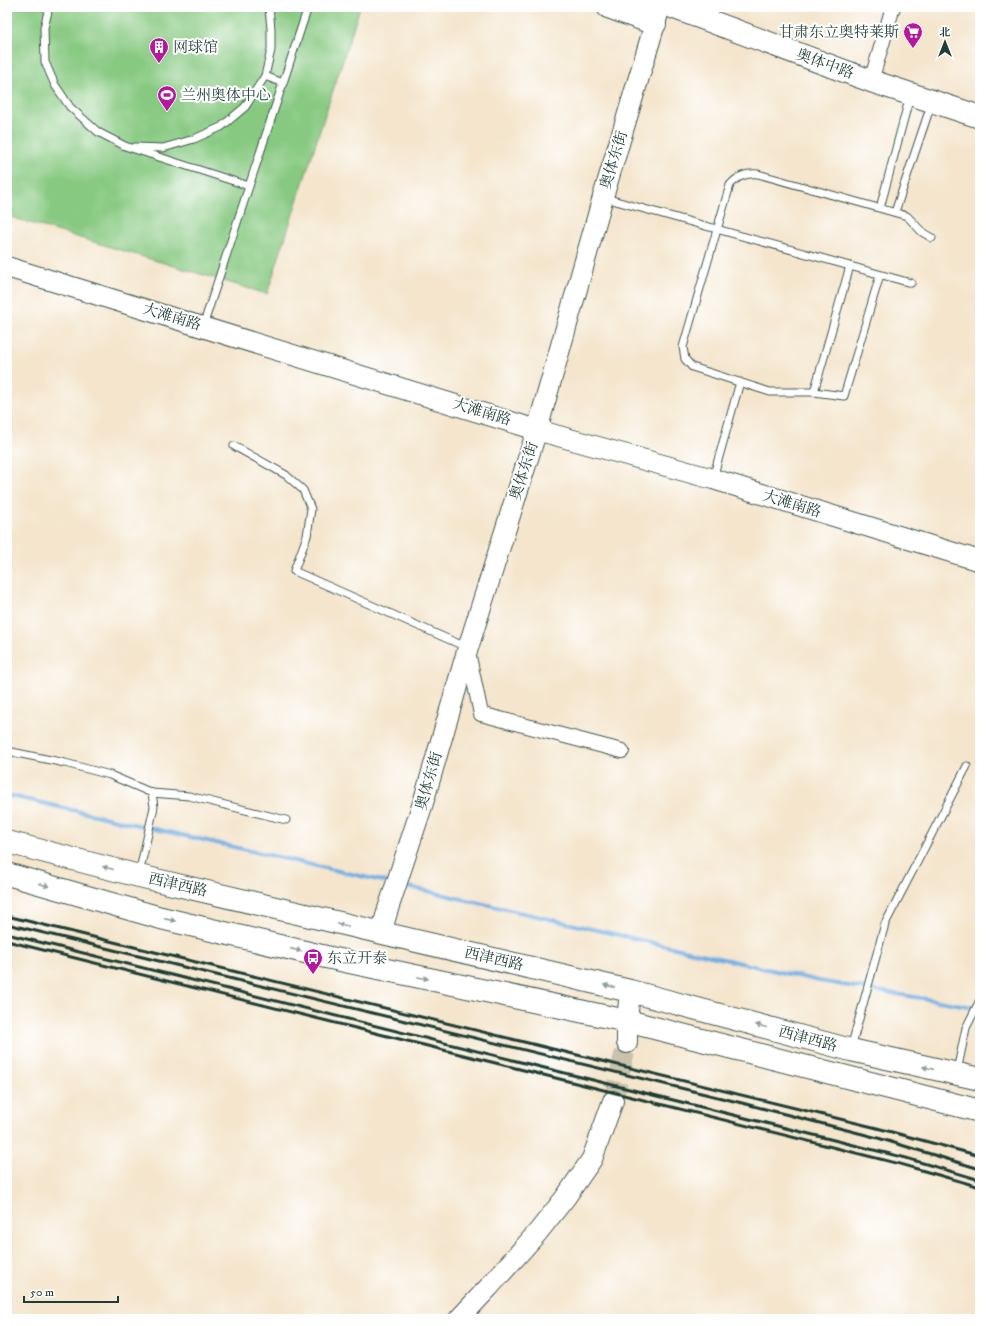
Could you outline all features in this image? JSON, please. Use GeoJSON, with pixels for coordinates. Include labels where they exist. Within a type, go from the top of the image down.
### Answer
{"type":"FeatureCollection","features":[{"type":"Feature","properties":{"kind":"main road"},"geometry":{"type":"LineString","coordinates":[[608,7],[657,15]]}},
{"type":"Feature","properties":{"kind":"main road","name":"奥体中路"},"geometry":{"type":"LineString","coordinates":[[672,7],[871,81],[980,117]]}},
{"type":"Feature","properties":{"kind":"main road","name":"西津西路"},"geometry":{"type":"LineString","coordinates":[[7,842],[138,876],[630,991],[851,1050],[980,1080]]}},
{"type":"Feature","properties":{"kind":"main road","name":"西津西路"},"geometry":{"type":"LineString","coordinates":[[7,874],[176,922],[326,957],[627,1021],[980,1111]]}},
{"type":"Feature","properties":{"kind":"street"},"geometry":{"type":"LineString","coordinates":[[871,81],[893,7]]}},
{"type":"Feature","properties":{"kind":"street","name":"奥体东街"},"geometry":{"type":"LineString","coordinates":[[381,933],[423,803],[468,648],[537,430],[603,197],[657,15]]}},
{"type":"Feature","properties":{"kind":"street","name":"大滩南路"},"geometry":{"type":"LineString","coordinates":[[7,267],[537,430],[713,479],[980,561]]}},
{"type":"Feature","properties":{"kind":"street"},"geometry":{"type":"LineString","coordinates":[[468,648],[481,714],[622,751]]}},
{"type":"Feature","properties":{"kind":"street"},"geometry":{"type":"LineString","coordinates":[[627,1043],[627,1021],[630,991]]}},
{"type":"Feature","properties":{"kind":"street"},"geometry":{"type":"LineString","coordinates":[[459,1319],[538,1232],[569,1192],[592,1159],[613,1101]]}},
{"type":"Feature","properties":{"kind":"lane"},"geometry":{"type":"LineString","coordinates":[[49,7],[44,28],[45,62],[55,85],[70,107],[98,132],[125,146],[249,186]]}},
{"type":"Feature","properties":{"kind":"lane"},"geometry":{"type":"LineString","coordinates":[[125,146],[163,148],[194,140],[221,126],[245,107],[265,76],[271,50],[269,7]]}},
{"type":"Feature","properties":{"kind":"lane"},"geometry":{"type":"LineString","coordinates":[[203,327],[308,7]]}},
{"type":"Feature","properties":{"kind":"lane"},"geometry":{"type":"LineString","coordinates":[[265,76],[283,83]]}},
{"type":"Feature","properties":{"kind":"lane"},"geometry":{"type":"LineString","coordinates":[[880,208],[910,94]]}},
{"type":"Feature","properties":{"kind":"lane"},"geometry":{"type":"LineString","coordinates":[[895,212],[932,101]]}},
{"type":"Feature","properties":{"kind":"lane"},"geometry":{"type":"LineString","coordinates":[[880,275],[844,396],[814,392],[770,392],[692,367],[685,359],[683,347],[730,185],[742,175],[750,173],[758,174],[895,212],[907,216],[922,232],[932,238]]}},
{"type":"Feature","properties":{"kind":"lane"},"geometry":{"type":"LineString","coordinates":[[603,197],[911,283]]}},
{"type":"Feature","properties":{"kind":"lane"},"geometry":{"type":"LineString","coordinates":[[814,392],[850,266]]}},
{"type":"Feature","properties":{"kind":"lane"},"geometry":{"type":"LineString","coordinates":[[713,479],[740,382]]}},
{"type":"Feature","properties":{"kind":"lane"},"geometry":{"type":"LineString","coordinates":[[234,446],[286,475],[304,490],[311,509],[306,536],[294,571],[468,648]]}},
{"type":"Feature","properties":{"kind":"lane"},"geometry":{"type":"LineString","coordinates":[[7,751],[65,763],[110,775],[152,793],[189,796],[286,820]]}},
{"type":"Feature","properties":{"kind":"lane"},"geometry":{"type":"LineString","coordinates":[[851,1050],[885,924],[968,766]]}},
{"type":"Feature","properties":{"kind":"lane"},"geometry":{"type":"LineString","coordinates":[[138,876],[154,807],[152,793]]}},
{"type":"Feature","properties":{"kind":"lane"},"geometry":{"type":"LineString","coordinates":[[956,1074],[966,1028],[980,1001]]}},
{"type":"Feature","properties":{"kind":"green space","name":"兰州奥体中心"},"geometry":{"type":"Polygon","coordinates":[[[7,7],[360,7],[267,294],[7,216],[7,7]]]}},
{"type":"Feature","properties":{"kind":"waterway"},"geometry":{"type":"LineString","coordinates":[[7,795],[391,883]]}},
{"type":"Feature","properties":{"kind":"waterway"},"geometry":{"type":"LineString","coordinates":[[401,885],[819,981],[980,1008]]}},
{"type":"Feature","properties":{"kind":"tunnel"},"geometry":{"type":"LineString","coordinates":[[613,1101],[627,1043]]}},
{"type":"Feature","properties":{"kind":"railway"},"geometry":{"type":"LineString","coordinates":[[7,916],[877,1128],[980,1156]]}},
{"type":"Feature","properties":{"kind":"railway"},"geometry":{"type":"LineString","coordinates":[[7,924],[742,1103],[878,1138],[980,1169]]}},
{"type":"Feature","properties":{"kind":"railway"},"geometry":{"type":"LineString","coordinates":[[7,934],[906,1158],[980,1180]]}},
{"type":"Feature","properties":{"kind":"railway"},"geometry":{"type":"LineString","coordinates":[[7,941],[900,1164],[980,1187]]}},
{"type":"Feature","properties":{"kind":"place","name":"甘肃东立奥特莱斯"},"geometry":{"type":"Point","coordinates":[913,49]}},
{"type":"Feature","properties":{"kind":"place","name":"网球馆"},"geometry":{"type":"Point","coordinates":[159,64]}},
{"type":"Feature","properties":{"kind":"place","name":"兰州奥体中心"},"geometry":{"type":"Point","coordinates":[167,112]}},
{"type":"Feature","properties":{"kind":"place","name":"东立开泰"},"geometry":{"type":"Point","coordinates":[313,975]}}]}
